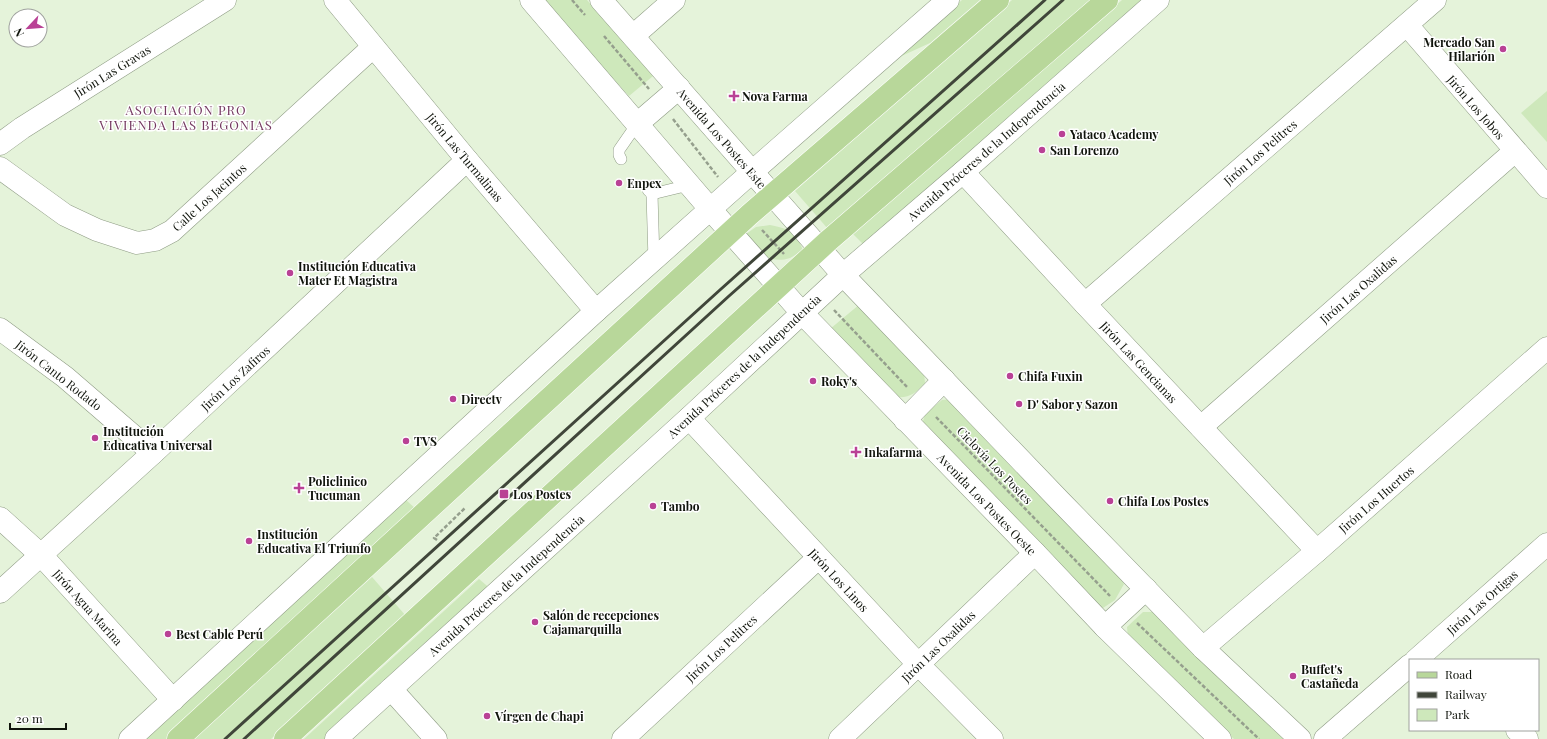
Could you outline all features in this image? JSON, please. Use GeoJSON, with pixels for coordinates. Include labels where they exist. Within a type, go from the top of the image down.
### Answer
{"type":"FeatureCollection","features":[{"type":"Feature","properties":{"kind":"main road"},"geometry":{"type":"LineString","coordinates":[[178,739],[749,215],[998,0]]}},
{"type":"Feature","properties":{"kind":"main road"},"geometry":{"type":"LineString","coordinates":[[285,739],[820,249],[1107,0]]}},
{"type":"Feature","properties":{"kind":"street","name":"Jirón Las Gravas"},"geometry":{"type":"LineString","coordinates":[[0,144],[22,128],[225,0]]}},
{"type":"Feature","properties":{"kind":"street","name":"Jirón Las Turmalinas"},"geometry":{"type":"LineString","coordinates":[[335,0],[467,160],[596,311]]}},
{"type":"Feature","properties":{"kind":"street"},"geometry":{"type":"LineString","coordinates":[[531,0],[711,210]]}},
{"type":"Feature","properties":{"kind":"street","name":"Avenida Los Postes Este"},"geometry":{"type":"LineString","coordinates":[[601,0],[843,275]]}},
{"type":"Feature","properties":{"kind":"street"},"geometry":{"type":"LineString","coordinates":[[633,36],[674,0]]}},
{"type":"Feature","properties":{"kind":"street"},"geometry":{"type":"LineString","coordinates":[[130,739],[596,311],[948,0]]}},
{"type":"Feature","properties":{"kind":"street","name":"Avenida Próceres de la Independencia"},"geometry":{"type":"LineString","coordinates":[[336,739],[689,418],[843,275],[963,172],[1158,0]]}},
{"type":"Feature","properties":{"kind":"street","name":"Jirón Los Pelitres"},"geometry":{"type":"LineString","coordinates":[[1085,304],[1435,0]]}},
{"type":"Feature","properties":{"kind":"street","name":"Jirón Los Jobos"},"geometry":{"type":"LineString","coordinates":[[1407,25],[1547,187]]}},
{"type":"Feature","properties":{"kind":"street","name":"Calle Los Jacintos"},"geometry":{"type":"LineString","coordinates":[[0,168],[66,215],[98,230],[137,243],[155,240],[172,231],[374,47]]}},
{"type":"Feature","properties":{"kind":"street"},"geometry":{"type":"LineString","coordinates":[[637,124],[679,88]]}},
{"type":"Feature","properties":{"kind":"street","name":"Jirón Las Oxalidas"},"geometry":{"type":"LineString","coordinates":[[1201,427],[1515,151]]}},
{"type":"Feature","properties":{"kind":"street","name":"Jirón Los Zafiros"},"geometry":{"type":"LineString","coordinates":[[0,592],[42,556],[154,453],[467,160]]}},
{"type":"Feature","properties":{"kind":"street","name":"Jirón Las Gencianas"},"geometry":{"type":"LineString","coordinates":[[963,172],[1317,551]]}},
{"type":"Feature","properties":{"kind":"street","name":"Avenida Los Postes Oeste"},"geometry":{"type":"LineString","coordinates":[[711,210],[802,313],[1105,627],[1220,739]]}},
{"type":"Feature","properties":{"kind":"street"},"geometry":{"type":"LineString","coordinates":[[843,275],[1203,648],[1300,739]]}},
{"type":"Feature","properties":{"kind":"street","name":"Jirón Canto Rodado"},"geometry":{"type":"LineString","coordinates":[[0,329],[65,377],[154,453]]}},
{"type":"Feature","properties":{"kind":"street","name":"Jirón Los Huertos"},"geometry":{"type":"LineString","coordinates":[[1203,648],[1317,551],[1547,348]]}},
{"type":"Feature","properties":{"kind":"street"},"geometry":{"type":"LineString","coordinates":[[905,420],[944,380]]}},
{"type":"Feature","properties":{"kind":"street","name":"Jirón Los Linos"},"geometry":{"type":"LineString","coordinates":[[689,418],[918,664],[992,739]]}},
{"type":"Feature","properties":{"kind":"street","name":"Jirón Agua Marina"},"geometry":{"type":"LineString","coordinates":[[0,518],[42,556],[173,700]]}},
{"type":"Feature","properties":{"kind":"street","name":"Jirón Las Ortigas"},"geometry":{"type":"LineString","coordinates":[[1430,656],[1547,544]]}},
{"type":"Feature","properties":{"kind":"street","name":"Jirón Las Oxalidas"},"geometry":{"type":"LineString","coordinates":[[840,739],[1035,553]]}},
{"type":"Feature","properties":{"kind":"street","name":"Jirón Los Pelitres"},"geometry":{"type":"LineString","coordinates":[[624,739],[818,558]]}},
{"type":"Feature","properties":{"kind":"street"},"geometry":{"type":"LineString","coordinates":[[1105,627],[1146,589]]}},
{"type":"Feature","properties":{"kind":"street"},"geometry":{"type":"LineString","coordinates":[[1325,739],[1409,666]]}},
{"type":"Feature","properties":{"kind":"street"},"geometry":{"type":"LineString","coordinates":[[391,690],[436,739]]}},
{"type":"Feature","properties":{"kind":"street"},"geometry":{"type":"LineString","coordinates":[[1518,731],[1527,739]]}},
{"type":"Feature","properties":{"kind":"lane"},"geometry":{"type":"LineString","coordinates":[[621,159],[619,150],[637,124]]}},
{"type":"Feature","properties":{"kind":"lane"},"geometry":{"type":"LineString","coordinates":[[654,260],[650,192],[689,185]]}},
{"type":"Feature","properties":{"kind":"path"},"geometry":{"type":"LineString","coordinates":[[749,215],[798,269]]}},
{"type":"Feature","properties":{"kind":"path","name":"Ciclovía Los Postes"},"geometry":{"type":"LineString","coordinates":[[821,295],[922,403],[1123,610],[1258,739]]}},
{"type":"Feature","properties":{"kind":"path"},"geometry":{"type":"LineString","coordinates":[[436,540],[434,538],[465,508]]}},
{"type":"Feature","properties":{"kind":"green space"},"geometry":{"type":"Polygon","coordinates":[[[542,0],[587,0],[653,76],[629,96],[542,0]]]}},
{"type":"Feature","properties":{"kind":"green space"},"geometry":{"type":"Polygon","coordinates":[[[962,0],[980,0],[930,43],[895,59],[962,0]]]}},
{"type":"Feature","properties":{"kind":"green space"},"geometry":{"type":"Polygon","coordinates":[[[1012,0],[1091,0],[828,229],[795,191],[1012,0]]]}},
{"type":"Feature","properties":{"kind":"green space"},"geometry":{"type":"Polygon","coordinates":[[[1122,0],[1143,0],[864,245],[853,234],[1122,0]]]}},
{"type":"Feature","properties":{"kind":"green space"},"geometry":{"type":"Polygon","coordinates":[[[1547,91],[1547,142],[1521,113],[1547,91]]]}},
{"type":"Feature","properties":{"kind":"green space"},"geometry":{"type":"Polygon","coordinates":[[[770,225],[791,232],[803,250],[790,258],[776,260],[757,251],[743,236],[756,227],[770,225]]]}},
{"type":"Feature","properties":{"kind":"green space"},"geometry":{"type":"Polygon","coordinates":[[[860,304],[924,372],[925,383],[909,396],[896,397],[830,329],[860,304]]]}},
{"type":"Feature","properties":{"kind":"green space"},"geometry":{"type":"Polygon","coordinates":[[[952,399],[1120,578],[1124,584],[1115,600],[1103,608],[1098,606],[922,425],[925,414],[942,400],[952,399]]]}},
{"type":"Feature","properties":{"kind":"green space"},"geometry":{"type":"Polygon","coordinates":[[[406,500],[417,510],[167,739],[143,739],[406,500]]]}},
{"type":"Feature","properties":{"kind":"green space"},"geometry":{"type":"Polygon","coordinates":[[[372,577],[406,616],[271,739],[194,739],[372,577]]]}},
{"type":"Feature","properties":{"kind":"green space"},"geometry":{"type":"Polygon","coordinates":[[[479,579],[493,591],[328,739],[304,739],[479,579]]]}},
{"type":"Feature","properties":{"kind":"green space"},"geometry":{"type":"Polygon","coordinates":[[[1143,612],[1154,612],[1289,739],[1234,739],[1128,638],[1127,627],[1143,612]]]}},
{"type":"Feature","properties":{"kind":"railway"},"geometry":{"type":"LineString","coordinates":[[225,739],[721,289],[1045,0]]}},
{"type":"Feature","properties":{"kind":"railway"},"geometry":{"type":"LineString","coordinates":[[244,739],[729,296],[1063,0]]}},
{"type":"Feature","properties":{"kind":"place","name":"Mercado San Hilarión"},"geometry":{"type":"Point","coordinates":[1503,49]}},
{"type":"Feature","properties":{"kind":"place","name":"Nova Farma"},"geometry":{"type":"Point","coordinates":[734,96]}},
{"type":"Feature","properties":{"kind":"place","name":"Yataco Academy"},"geometry":{"type":"Point","coordinates":[1062,134]}},
{"type":"Feature","properties":{"kind":"place","name":"San Lorenzo"},"geometry":{"type":"Point","coordinates":[1042,150]}},
{"type":"Feature","properties":{"kind":"place","name":"Enpex"},"geometry":{"type":"Point","coordinates":[619,183]}},
{"type":"Feature","properties":{"kind":"place","name":"Institución Educativa Mater Et Magistra"},"geometry":{"type":"Point","coordinates":[290,273]}},
{"type":"Feature","properties":{"kind":"place","name":"Chifa Fuxin"},"geometry":{"type":"Point","coordinates":[1010,376]}},
{"type":"Feature","properties":{"kind":"place","name":"Roky's"},"geometry":{"type":"Point","coordinates":[813,381]}},
{"type":"Feature","properties":{"kind":"place","name":"Directv"},"geometry":{"type":"Point","coordinates":[453,399]}},
{"type":"Feature","properties":{"kind":"place","name":"D' Sabor y Sazon"},"geometry":{"type":"Point","coordinates":[1019,404]}},
{"type":"Feature","properties":{"kind":"place","name":"Institución Educativa Universal"},"geometry":{"type":"Point","coordinates":[95,438]}},
{"type":"Feature","properties":{"kind":"place","name":"TVS"},"geometry":{"type":"Point","coordinates":[406,441]}},
{"type":"Feature","properties":{"kind":"place","name":"Inkafarma"},"geometry":{"type":"Point","coordinates":[856,452]}},
{"type":"Feature","properties":{"kind":"place","name":"Policlinico Tucuman"},"geometry":{"type":"Point","coordinates":[299,488]}},
{"type":"Feature","properties":{"kind":"place","name":"Los Postes"},"geometry":{"type":"Point","coordinates":[504,494]}},
{"type":"Feature","properties":{"kind":"place","name":"Chifa Los Postes"},"geometry":{"type":"Point","coordinates":[1110,501]}},
{"type":"Feature","properties":{"kind":"place","name":"Tambo"},"geometry":{"type":"Point","coordinates":[653,506]}},
{"type":"Feature","properties":{"kind":"place","name":"Institución Educativa El Triunfo"},"geometry":{"type":"Point","coordinates":[249,541]}},
{"type":"Feature","properties":{"kind":"place","name":"Salón de recepciones Cajamarquilla"},"geometry":{"type":"Point","coordinates":[535,622]}},
{"type":"Feature","properties":{"kind":"place","name":"Best Cable Perú"},"geometry":{"type":"Point","coordinates":[168,634]}},
{"type":"Feature","properties":{"kind":"place","name":"Buffet's Castañeda"},"geometry":{"type":"Point","coordinates":[1293,676]}},
{"type":"Feature","properties":{"kind":"place","name":"Vírgen de Chapi"},"geometry":{"type":"Point","coordinates":[487,716]}},
{"type":"Feature","properties":{"kind":"district","name":"ASOCIACIÓN PRO VIVIENDA LAS BEGONIAS"},"geometry":{"type":"Point","coordinates":[186,116]}}]}
